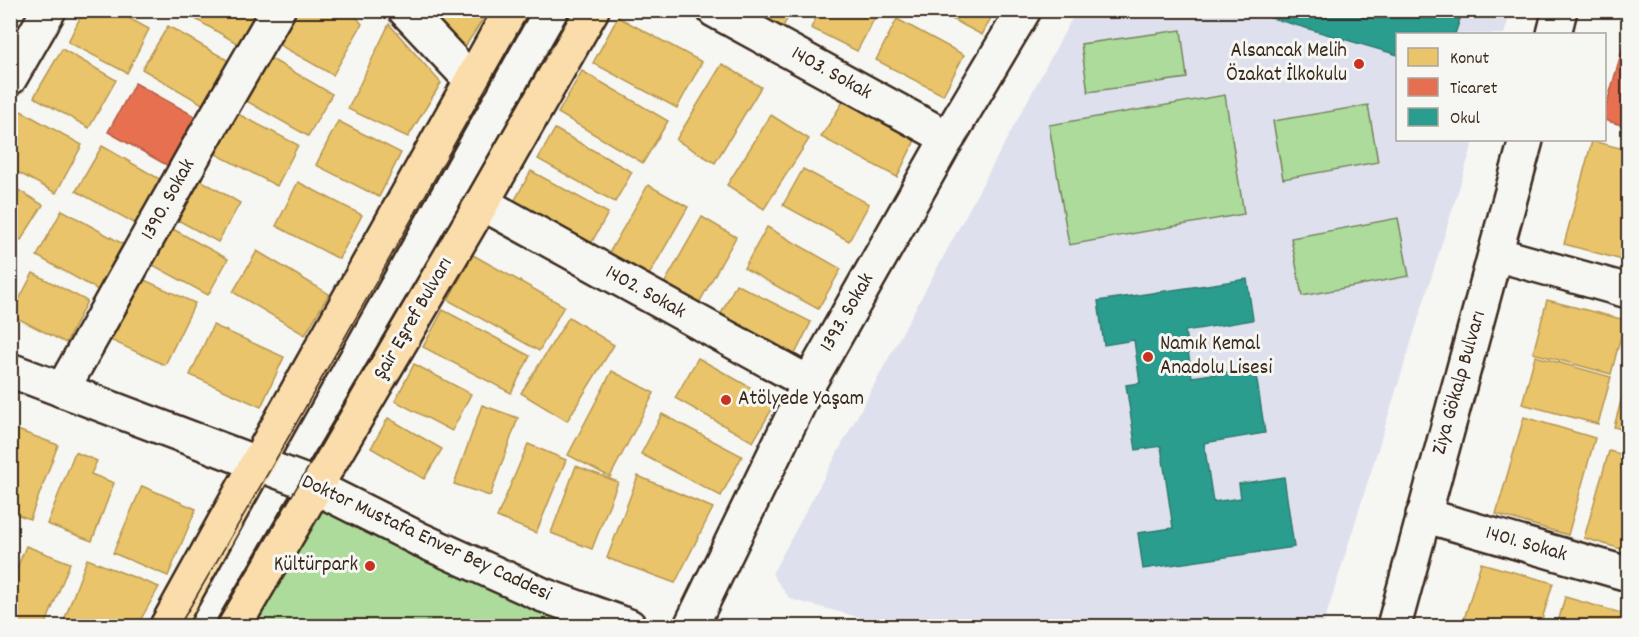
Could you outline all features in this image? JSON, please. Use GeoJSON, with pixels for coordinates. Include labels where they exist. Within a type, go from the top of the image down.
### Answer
{"type":"FeatureCollection","features":[{"type":"Feature","properties":{"kind":"main road"},"geometry":{"type":"LineString","coordinates":[[167,627],[511,10]]}},
{"type":"Feature","properties":{"kind":"main road","name":"Şair Eşref Bulvarı"},"geometry":{"type":"LineString","coordinates":[[234,627],[592,10]]}},
{"type":"Feature","properties":{"kind":"street"},"geometry":{"type":"LineString","coordinates":[[10,78],[49,10]]}},
{"type":"Feature","properties":{"kind":"street","name":"1390. Sokak"},"geometry":{"type":"LineString","coordinates":[[62,390],[278,10]]}},
{"type":"Feature","properties":{"kind":"street"},"geometry":{"type":"LineString","coordinates":[[405,10],[472,81]]}},
{"type":"Feature","properties":{"kind":"street","name":"1403. Sokak"},"geometry":{"type":"LineString","coordinates":[[714,10],[948,138]]}},
{"type":"Feature","properties":{"kind":"street","name":"1393. Sokak"},"geometry":{"type":"LineString","coordinates":[[691,627],[808,383],[1024,10]]}},
{"type":"Feature","properties":{"kind":"street"},"geometry":{"type":"LineString","coordinates":[[1554,33],[1560,10]]}},
{"type":"Feature","properties":{"kind":"street","name":"Ziya Gökalp Bulvarı"},"geometry":{"type":"LineString","coordinates":[[1394,627],[1526,141]]}},
{"type":"Feature","properties":{"kind":"street","name":"1402. Sokak"},"geometry":{"type":"LineString","coordinates":[[482,203],[808,383]]}},
{"type":"Feature","properties":{"kind":"street"},"geometry":{"type":"LineString","coordinates":[[1496,254],[1629,291]]}},
{"type":"Feature","properties":{"kind":"street","name":"Doktor Mustafa Enver Bey Caddesi"},"geometry":{"type":"LineString","coordinates":[[10,370],[302,480],[419,539],[543,595],[628,627]]}},
{"type":"Feature","properties":{"kind":"street","name":"1401. Sokak"},"geometry":{"type":"LineString","coordinates":[[1423,515],[1629,574]]}},
{"type":"Feature","properties":{"kind":"shaded area","name":"Namık Kemal Anadolu Lisesi"},"geometry":{"type":"Polygon","coordinates":[[[1076,11],[1511,11],[1504,33],[1396,33],[1396,141],[1474,141],[1323,626],[892,626],[790,599],[772,574],[1076,11]]]}},
{"type":"Feature","properties":{"kind":"green space"},"geometry":{"type":"Polygon","coordinates":[[[1181,30],[1187,78],[1088,92],[1081,44],[1181,30]]]}},
{"type":"Feature","properties":{"kind":"green space"},"geometry":{"type":"Polygon","coordinates":[[[1225,95],[1244,214],[1069,245],[1049,125],[1225,95]]]}},
{"type":"Feature","properties":{"kind":"green space"},"geometry":{"type":"Polygon","coordinates":[[[1368,105],[1378,162],[1283,179],[1273,121],[1368,105]]]}},
{"type":"Feature","properties":{"kind":"green space"},"geometry":{"type":"Polygon","coordinates":[[[1398,218],[1409,276],[1302,296],[1291,238],[1398,218]]]}},
{"type":"Feature","properties":{"kind":"green space","name":"Kültürpark"},"geometry":{"type":"Polygon","coordinates":[[[316,506],[598,626],[248,626],[316,506]]]}},
{"type":"Feature","properties":{"kind":"building: Konut"},"geometry":{"type":"Polygon","coordinates":[[[84,10],[114,10],[149,29],[127,73],[68,42],[84,10]]]}},
{"type":"Feature","properties":{"kind":"building: Konut"},"geometry":{"type":"Polygon","coordinates":[[[180,10],[259,10],[240,45],[180,10]]]}},
{"type":"Feature","properties":{"kind":"building: Konut"},"geometry":{"type":"Polygon","coordinates":[[[292,10],[351,10],[362,24],[333,75],[274,42],[292,10]]]}},
{"type":"Feature","properties":{"kind":"building: Konut"},"geometry":{"type":"Polygon","coordinates":[[[423,10],[489,10],[459,56],[423,10]]]}},
{"type":"Feature","properties":{"kind":"building: Konut"},"geometry":{"type":"Polygon","coordinates":[[[743,10],[792,10],[778,36],[743,10]]]}},
{"type":"Feature","properties":{"kind":"building: Konut"},"geometry":{"type":"Polygon","coordinates":[[[820,10],[879,10],[857,51],[811,28],[820,10]]]}},
{"type":"Feature","properties":{"kind":"building: Konut"},"geometry":{"type":"Polygon","coordinates":[[[935,10],[995,10],[982,35],[935,10]]]}},
{"type":"Feature","properties":{"kind":"building: Konut"},"geometry":{"type":"Polygon","coordinates":[[[618,17],[702,62],[677,108],[593,63],[618,17]]]}},
{"type":"Feature","properties":{"kind":"building: Konut"},"geometry":{"type":"Polygon","coordinates":[[[897,19],[964,55],[943,95],[876,60],[897,19]]]}},
{"type":"Feature","properties":{"kind":"building: Konut"},"geometry":{"type":"Polygon","coordinates":[[[389,24],[441,83],[408,137],[348,109],[389,24]]]}},
{"type":"Feature","properties":{"kind":"building: Konut"},"geometry":{"type":"Polygon","coordinates":[[[168,26],[229,61],[204,105],[142,69],[168,26]]]}},
{"type":"Feature","properties":{"kind":"building: Konut"},"geometry":{"type":"Polygon","coordinates":[[[62,49],[116,80],[89,128],[34,97],[62,49]]]}},
{"type":"Feature","properties":{"kind":"building: Konut"},"geometry":{"type":"Polygon","coordinates":[[[268,57],[332,94],[308,136],[243,99],[268,57]]]}},
{"type":"Feature","properties":{"kind":"building: Konut"},"geometry":{"type":"Polygon","coordinates":[[[722,64],[761,87],[715,163],[676,140],[722,64]]]}},
{"type":"Feature","properties":{"kind":"building: Konut"},"geometry":{"type":"Polygon","coordinates":[[[582,71],[668,121],[643,163],[558,113],[582,71]]]}},
{"type":"Feature","properties":{"kind":"building: Konut"},"geometry":{"type":"Polygon","coordinates":[[[844,100],[917,136],[897,177],[821,137],[844,100]]]}},
{"type":"Feature","properties":{"kind":"building: Konut"},"geometry":{"type":"Polygon","coordinates":[[[21,111],[82,145],[56,193],[10,168],[10,130],[21,111]]]}},
{"type":"Feature","properties":{"kind":"building: Konut"},"geometry":{"type":"Polygon","coordinates":[[[234,112],[298,145],[277,186],[212,152],[234,112]]]}},
{"type":"Feature","properties":{"kind":"building: Konut"},"geometry":{"type":"Polygon","coordinates":[[[771,115],[809,139],[764,209],[727,185],[771,115]]]}},
{"type":"Feature","properties":{"kind":"building: Konut"},"geometry":{"type":"Polygon","coordinates":[[[338,121],[401,153],[379,197],[316,165],[338,121]]]}},
{"type":"Feature","properties":{"kind":"building: Konut"},"geometry":{"type":"Polygon","coordinates":[[[555,129],[632,172],[615,202],[538,159],[555,129]]]}},
{"type":"Feature","properties":{"kind":"building: Konut"},"geometry":{"type":"Polygon","coordinates":[[[1592,141],[1628,150],[1628,250],[1626,261],[1564,244],[1592,141]]]}},
{"type":"Feature","properties":{"kind":"building: Konut"},"geometry":{"type":"Polygon","coordinates":[[[102,146],[163,181],[138,225],[76,191],[102,146]]]}},
{"type":"Feature","properties":{"kind":"building: Konut"},"geometry":{"type":"Polygon","coordinates":[[[803,169],[869,204],[849,241],[783,205],[803,169]]]}},
{"type":"Feature","properties":{"kind":"building: Konut"},"geometry":{"type":"Polygon","coordinates":[[[531,171],[608,213],[588,249],[511,207],[531,171]]]}},
{"type":"Feature","properties":{"kind":"building: Konut"},"geometry":{"type":"Polygon","coordinates":[[[197,178],[240,203],[218,242],[174,218],[197,178]]]}},
{"type":"Feature","properties":{"kind":"building: Konut"},"geometry":{"type":"Polygon","coordinates":[[[298,182],[362,215],[339,259],[276,226],[298,182]]]}},
{"type":"Feature","properties":{"kind":"building: Konut"},"geometry":{"type":"Polygon","coordinates":[[[10,185],[43,205],[21,240],[10,234],[10,185]]]}},
{"type":"Feature","properties":{"kind":"building: Konut"},"geometry":{"type":"Polygon","coordinates":[[[648,185],[688,207],[645,282],[605,260],[648,185]]]}},
{"type":"Feature","properties":{"kind":"building: Konut"},"geometry":{"type":"Polygon","coordinates":[[[62,210],[123,244],[98,290],[37,256],[62,210]]]}},
{"type":"Feature","properties":{"kind":"building: Konut"},"geometry":{"type":"Polygon","coordinates":[[[702,217],[736,237],[695,310],[660,291],[702,217]]]}},
{"type":"Feature","properties":{"kind":"building: Konut"},"geometry":{"type":"Polygon","coordinates":[[[767,227],[841,269],[818,309],[744,268],[767,227]]]}},
{"type":"Feature","properties":{"kind":"building: Konut"},"geometry":{"type":"Polygon","coordinates":[[[171,228],[228,259],[208,295],[151,264],[171,228]]]}},
{"type":"Feature","properties":{"kind":"building: Konut"},"geometry":{"type":"Polygon","coordinates":[[[257,251],[329,294],[305,335],[233,292],[257,251]]]}},
{"type":"Feature","properties":{"kind":"building: Konut"},"geometry":{"type":"Polygon","coordinates":[[[473,255],[564,306],[539,351],[448,300],[473,255]]]}},
{"type":"Feature","properties":{"kind":"building: Konut"},"geometry":{"type":"Polygon","coordinates":[[[33,273],[87,301],[66,343],[11,315],[33,273]]]}},
{"type":"Feature","properties":{"kind":"building: Konut"},"geometry":{"type":"Polygon","coordinates":[[[140,278],[195,303],[165,365],[108,339],[140,278]]]}},
{"type":"Feature","properties":{"kind":"building: Konut"},"geometry":{"type":"Polygon","coordinates":[[[736,284],[811,322],[790,364],[715,326],[736,284]]]}},
{"type":"Feature","properties":{"kind":"building: Konut"},"geometry":{"type":"Polygon","coordinates":[[[1547,300],[1625,320],[1611,374],[1533,353],[1547,300]]]}},
{"type":"Feature","properties":{"kind":"building: Konut"},"geometry":{"type":"Polygon","coordinates":[[[443,310],[530,356],[511,393],[423,347],[443,310]]]}},
{"type":"Feature","properties":{"kind":"building: Konut"},"geometry":{"type":"Polygon","coordinates":[[[569,317],[614,345],[567,421],[521,393],[569,317]]]}},
{"type":"Feature","properties":{"kind":"building: Konut"},"geometry":{"type":"Polygon","coordinates":[[[213,325],[284,357],[261,407],[190,375],[213,325]]]}},
{"type":"Feature","properties":{"kind":"building: Konut"},"geometry":{"type":"Polygon","coordinates":[[[1535,356],[1611,377],[1598,424],[1522,404],[1535,356]]]}},
{"type":"Feature","properties":{"kind":"building: Konut","name":"Atölyede Yaşam"},"geometry":{"type":"Polygon","coordinates":[[[698,358],[776,402],[753,442],[675,398],[698,358]]]}},
{"type":"Feature","properties":{"kind":"building: Konut"},"geometry":{"type":"Polygon","coordinates":[[[414,364],[471,394],[452,431],[395,401],[414,364]]]}},
{"type":"Feature","properties":{"kind":"building: Konut"},"geometry":{"type":"Polygon","coordinates":[[[612,371],[654,393],[610,477],[568,455],[612,371]]]}},
{"type":"Feature","properties":{"kind":"building: Konut"},"geometry":{"type":"Polygon","coordinates":[[[1628,375],[1628,431],[1614,427],[1628,375]]]}},
{"type":"Feature","properties":{"kind":"building: Konut"},"geometry":{"type":"Polygon","coordinates":[[[482,405],[518,418],[490,496],[454,484],[482,405]]]}},
{"type":"Feature","properties":{"kind":"building: Konut"},"geometry":{"type":"Polygon","coordinates":[[[662,414],[742,456],[721,496],[641,454],[662,414]]]}},
{"type":"Feature","properties":{"kind":"building: Konut"},"geometry":{"type":"Polygon","coordinates":[[[1524,417],[1595,438],[1568,535],[1496,514],[1524,417]]]}},
{"type":"Feature","properties":{"kind":"building: Konut"},"geometry":{"type":"Polygon","coordinates":[[[388,418],[442,449],[424,479],[371,448],[388,418]]]}},
{"type":"Feature","properties":{"kind":"building: Konut"},"geometry":{"type":"Polygon","coordinates":[[[12,428],[58,445],[30,519],[10,512],[10,433],[12,428]]]}},
{"type":"Feature","properties":{"kind":"building: Konut"},"geometry":{"type":"Polygon","coordinates":[[[528,444],[566,460],[536,533],[497,517],[528,444]]]}},
{"type":"Feature","properties":{"kind":"building: Konut"},"geometry":{"type":"Polygon","coordinates":[[[1609,451],[1628,456],[1628,551],[1584,538],[1609,451]]]}},
{"type":"Feature","properties":{"kind":"building: Konut"},"geometry":{"type":"Polygon","coordinates":[[[75,452],[97,461],[91,474],[114,483],[92,541],[47,524],[75,452]]]}},
{"type":"Feature","properties":{"kind":"building: Konut"},"geometry":{"type":"Polygon","coordinates":[[[576,466],[618,482],[592,549],[551,533],[576,466]]]}},
{"type":"Feature","properties":{"kind":"building: Konut"},"geometry":{"type":"Polygon","coordinates":[[[638,476],[713,508],[675,583],[607,558],[638,476]]]}},
{"type":"Feature","properties":{"kind":"building: Konut"},"geometry":{"type":"Polygon","coordinates":[[[142,486],[196,509],[168,576],[113,553],[142,486]]]}},
{"type":"Feature","properties":{"kind":"building: Konut"},"geometry":{"type":"Polygon","coordinates":[[[26,546],[70,563],[45,626],[10,626],[10,586],[26,546]]]}},
{"type":"Feature","properties":{"kind":"building: Konut"},"geometry":{"type":"Polygon","coordinates":[[[87,559],[159,587],[137,626],[62,626],[87,559]]]}},
{"type":"Feature","properties":{"kind":"building: Konut"},"geometry":{"type":"Polygon","coordinates":[[[1481,563],[1553,583],[1540,626],[1462,626],[1481,563]]]}},
{"type":"Feature","properties":{"kind":"building: Konut"},"geometry":{"type":"Polygon","coordinates":[[[1565,597],[1628,615],[1628,626],[1557,626],[1565,597]]]}},
{"type":"Feature","properties":{"kind":"building: Ticaret"},"geometry":{"type":"Polygon","coordinates":[[[1628,30],[1628,127],[1606,121],[1606,106],[1628,30]]]}},
{"type":"Feature","properties":{"kind":"building: Ticaret"},"geometry":{"type":"Polygon","coordinates":[[[135,83],[198,118],[170,167],[108,132],[135,83]]]}},
{"type":"Feature","properties":{"kind":"building: Okul"},"geometry":{"type":"Polygon","coordinates":[[[1251,10],[1442,10],[1461,16],[1455,33],[1396,33],[1396,54],[1251,12],[1251,10]]]}},
{"type":"Feature","properties":{"kind":"building: Okul","name":"Namık Kemal Anadolu Lisesi"},"geometry":{"type":"Polygon","coordinates":[[[1247,279],[1253,320],[1185,331],[1192,377],[1255,368],[1265,433],[1204,443],[1213,502],[1241,498],[1239,484],[1284,477],[1294,547],[1143,569],[1138,533],[1173,528],[1161,446],[1136,450],[1126,385],[1140,383],[1134,340],[1104,345],[1098,301],[1247,279]]]}},
{"type":"Feature","properties":{"kind":"tram line"},"geometry":{"type":"LineString","coordinates":[[179,626],[530,10]]}},
{"type":"Feature","properties":{"kind":"tram line"},"geometry":{"type":"LineString","coordinates":[[215,626],[573,10]]}},
{"type":"Feature","properties":{"kind":"place","name":"Alsancak Melih Özakat İlkokulu"},"geometry":{"type":"Point","coordinates":[1359,64]}},
{"type":"Feature","properties":{"kind":"place","name":"Namık Kemal Anadolu Lisesi"},"geometry":{"type":"Point","coordinates":[1148,357]}},
{"type":"Feature","properties":{"kind":"place","name":"Atölyede Yaşam"},"geometry":{"type":"Point","coordinates":[726,400]}},
{"type":"Feature","properties":{"kind":"place","name":"Kültürpark"},"geometry":{"type":"Point","coordinates":[370,566]}}]}
